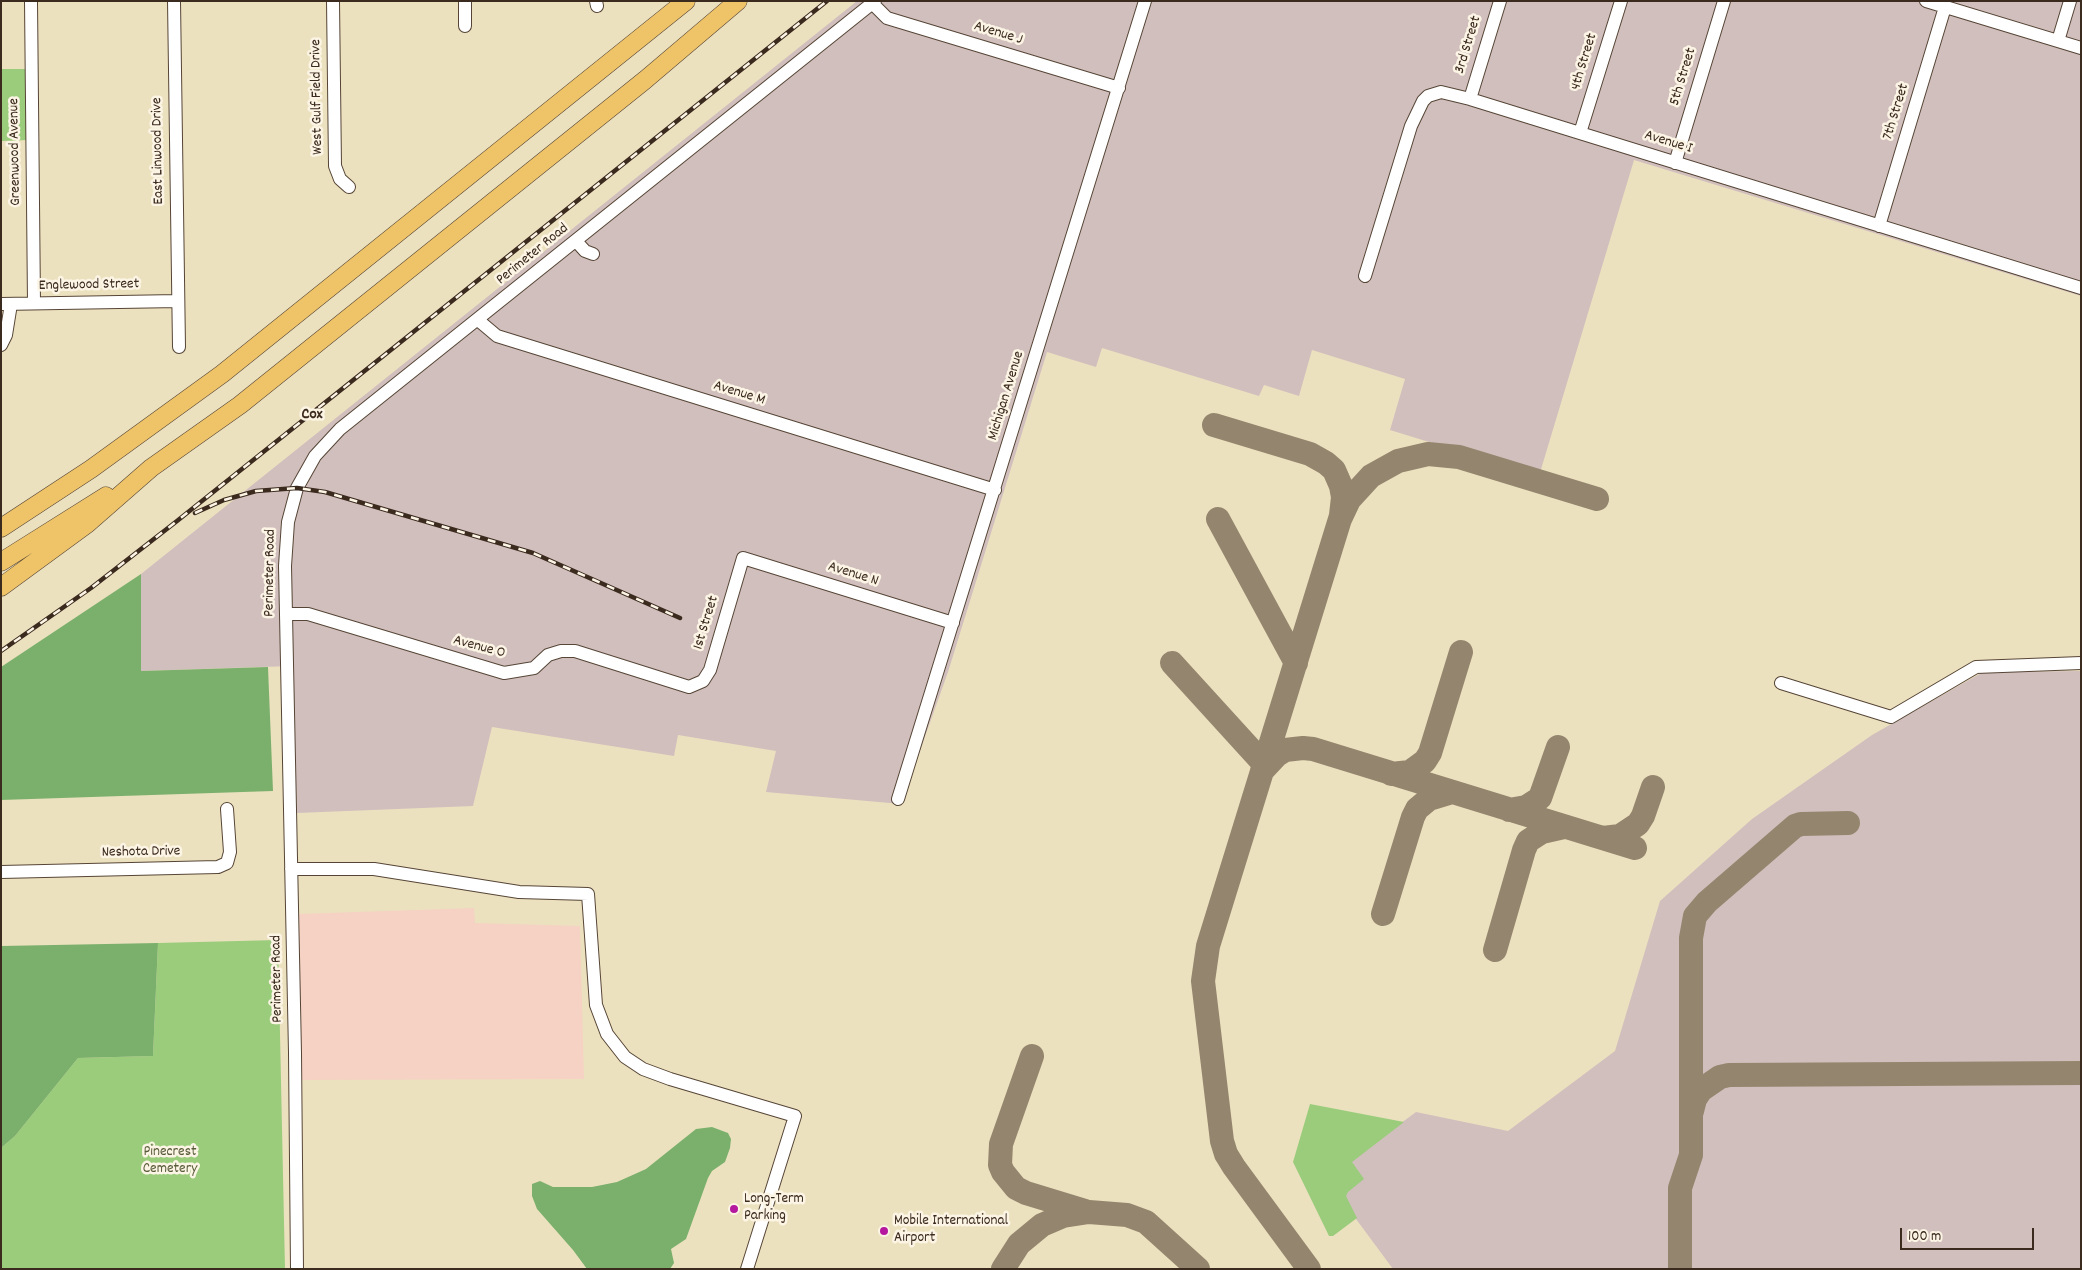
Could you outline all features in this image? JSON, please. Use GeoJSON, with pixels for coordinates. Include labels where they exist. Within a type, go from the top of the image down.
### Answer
{"type":"FeatureCollection","features":[{"type":"Feature","properties":{"kind":"highway"},"geometry":{"type":"LineString","coordinates":[[6,523],[91,468],[222,374],[686,1]]}},
{"type":"Feature","properties":{"kind":"highway"},"geometry":{"type":"LineString","coordinates":[[1,562],[151,468],[240,405],[645,80],[738,1]]}},
{"type":"Feature","properties":{"kind":"highway"},"geometry":{"type":"LineString","coordinates":[[1,587],[87,524],[151,468]]}},
{"type":"Feature","properties":{"kind":"street","name":"Greenwood Avenue"},"geometry":{"type":"LineString","coordinates":[[31,1],[34,303]]}},
{"type":"Feature","properties":{"kind":"street","name":"East Linwood Drive"},"geometry":{"type":"LineString","coordinates":[[174,1],[179,347]]}},
{"type":"Feature","properties":{"kind":"street","name":"West Gulf Field Drive"},"geometry":{"type":"LineString","coordinates":[[332,1],[335,166],[340,179],[349,186]]}},
{"type":"Feature","properties":{"kind":"street"},"geometry":{"type":"LineString","coordinates":[[465,1],[465,26]]}},
{"type":"Feature","properties":{"kind":"street","name":"Michigan Avenue"},"geometry":{"type":"LineString","coordinates":[[898,799],[954,624],[1145,1]]}},
{"type":"Feature","properties":{"kind":"street","name":"3rd Street"},"geometry":{"type":"LineString","coordinates":[[1470,99],[1500,1]]}},
{"type":"Feature","properties":{"kind":"street","name":"4th Street"},"geometry":{"type":"LineString","coordinates":[[1580,133],[1621,1]]}},
{"type":"Feature","properties":{"kind":"street","name":"5th Street"},"geometry":{"type":"LineString","coordinates":[[1675,163],[1724,1]]}},
{"type":"Feature","properties":{"kind":"street"},"geometry":{"type":"LineString","coordinates":[[1926,1],[2081,48]]}},
{"type":"Feature","properties":{"kind":"street"},"geometry":{"type":"LineString","coordinates":[[2058,41],[2070,1]]}},
{"type":"Feature","properties":{"kind":"street","name":"Avenue J"},"geometry":{"type":"LineString","coordinates":[[874,2],[887,18],[1119,88]]}},
{"type":"Feature","properties":{"kind":"street","name":"Perimeter Road"},"geometry":{"type":"LineString","coordinates":[[297,1269],[285,566],[288,522],[297,488],[310,463],[340,429],[874,2]]}},
{"type":"Feature","properties":{"kind":"street","name":"7th Street"},"geometry":{"type":"LineString","coordinates":[[1879,226],[1945,7]]}},
{"type":"Feature","properties":{"kind":"street","name":"Avenue I"},"geometry":{"type":"LineString","coordinates":[[1365,276],[1411,126],[1423,101],[1428,96],[1441,92],[1470,99],[2081,288]]}},
{"type":"Feature","properties":{"kind":"street"},"geometry":{"type":"LineString","coordinates":[[576,241],[586,252],[593,254]]}},
{"type":"Feature","properties":{"kind":"street","name":"Englewood Street"},"geometry":{"type":"LineString","coordinates":[[6,304],[178,301]]}},
{"type":"Feature","properties":{"kind":"street"},"geometry":{"type":"LineString","coordinates":[[1,345],[6,335],[6,304]]}},
{"type":"Feature","properties":{"kind":"street","name":"Avenue M"},"geometry":{"type":"LineString","coordinates":[[478,320],[497,336],[995,490]]}},
{"type":"Feature","properties":{"kind":"street","name":"Avenue N"},"geometry":{"type":"LineString","coordinates":[[743,558],[954,624]]}},
{"type":"Feature","properties":{"kind":"street","name":"1st Street"},"geometry":{"type":"LineString","coordinates":[[689,687],[703,681],[710,670],[743,558]]}},
{"type":"Feature","properties":{"kind":"street","name":"Avenue O"},"geometry":{"type":"LineString","coordinates":[[286,614],[308,614],[504,673],[534,668],[548,655],[561,651],[575,651],[689,687]]}},
{"type":"Feature","properties":{"kind":"street"},"geometry":{"type":"LineString","coordinates":[[1780,683],[1891,717],[1976,667],[2081,663]]}},
{"type":"Feature","properties":{"kind":"street","name":"Neshota Drive"},"geometry":{"type":"LineString","coordinates":[[1,872],[218,867],[226,862],[230,852],[227,809]]}},
{"type":"Feature","properties":{"kind":"street"},"geometry":{"type":"LineString","coordinates":[[291,869],[374,869],[519,892],[588,894],[596,1005],[606,1034],[625,1057],[643,1069],[670,1079],[795,1116],[747,1269]]}},
{"type":"Feature","properties":{"kind":"shaded area"},"geometry":{"type":"Polygon","coordinates":[[[857,1],[2081,1],[2081,296],[1634,160],[1539,476],[1390,430],[1405,379],[1312,350],[1299,396],[1264,385],[1259,396],[1102,348],[1096,367],[1047,352],[948,672],[901,804],[766,792],[776,751],[678,735],[674,756],[492,727],[473,806],[297,813],[292,666],[141,671],[141,574],[857,1]]]}},
{"type":"Feature","properties":{"kind":"shaded area"},"geometry":{"type":"Polygon","coordinates":[[[2081,671],[2081,1269],[1393,1269],[1356,1219],[1332,1174],[1416,1112],[1508,1131],[1615,1051],[1660,901],[1752,819],[1872,735],[1983,672],[2081,671]]]}},
{"type":"Feature","properties":{"kind":"shaded area"},"geometry":{"type":"Polygon","coordinates":[[[474,908],[475,923],[580,926],[584,1079],[300,1080],[298,914],[474,908]]]}},
{"type":"Feature","properties":{"kind":"green space"},"geometry":{"type":"Polygon","coordinates":[[[1,69],[27,69],[28,140],[1,141],[1,69]]]}},
{"type":"Feature","properties":{"kind":"green space"},"geometry":{"type":"Polygon","coordinates":[[[141,574],[141,671],[268,667],[273,791],[1,800],[1,667],[141,574]]]}},
{"type":"Feature","properties":{"kind":"green space","name":"Pinecrest Cemetery"},"geometry":{"type":"Polygon","coordinates":[[[278,940],[285,1269],[1,1269],[1,1148],[15,1136],[78,1058],[153,1056],[158,943],[278,940]]]}},
{"type":"Feature","properties":{"kind":"green space"},"geometry":{"type":"Polygon","coordinates":[[[158,943],[153,1056],[78,1058],[15,1136],[1,1148],[1,946],[158,943]]]}},
{"type":"Feature","properties":{"kind":"green space"},"geometry":{"type":"Polygon","coordinates":[[[1310,1104],[1404,1122],[1352,1162],[1364,1179],[1348,1192],[1346,1196],[1357,1218],[1333,1236],[1329,1236],[1293,1162],[1310,1104]]]}},
{"type":"Feature","properties":{"kind":"green space"},"geometry":{"type":"Polygon","coordinates":[[[712,1127],[728,1133],[731,1139],[730,1148],[725,1162],[712,1171],[708,1178],[686,1239],[671,1249],[674,1263],[670,1269],[587,1269],[537,1209],[532,1196],[532,1184],[540,1181],[553,1187],[592,1187],[617,1182],[646,1169],[696,1129],[712,1127]]]}},
{"type":"Feature","properties":{"kind":"taxiway"},"geometry":{"type":"LineString","coordinates":[[1214,425],[1310,454],[1326,463],[1334,470],[1341,486],[1343,497],[1341,515]]}},
{"type":"Feature","properties":{"kind":"taxiway"},"geometry":{"type":"LineString","coordinates":[[1309,1269],[1226,1154],[1222,1141],[1203,981],[1208,946],[1340,519],[1349,500],[1371,476],[1398,461],[1428,454],[1459,457],[1597,499]]}},
{"type":"Feature","properties":{"kind":"taxiway"},"geometry":{"type":"LineString","coordinates":[[1218,519],[1296,663]]}},
{"type":"Feature","properties":{"kind":"taxiway"},"geometry":{"type":"LineString","coordinates":[[1391,774],[1410,772],[1425,761],[1430,753],[1461,652]]}},
{"type":"Feature","properties":{"kind":"taxiway"},"geometry":{"type":"LineString","coordinates":[[1172,663],[1264,764]]}},
{"type":"Feature","properties":{"kind":"taxiway"},"geometry":{"type":"LineString","coordinates":[[1509,810],[1526,807],[1540,798],[1558,747]]}},
{"type":"Feature","properties":{"kind":"taxiway"},"geometry":{"type":"LineString","coordinates":[[1262,771],[1277,755],[1285,750],[1313,749],[1635,848]]}},
{"type":"Feature","properties":{"kind":"taxiway"},"geometry":{"type":"LineString","coordinates":[[1603,838],[1620,836],[1638,824],[1643,816],[1653,787]]}},
{"type":"Feature","properties":{"kind":"taxiway"},"geometry":{"type":"LineString","coordinates":[[1383,914],[1417,809],[1429,799],[1452,792]]}},
{"type":"Feature","properties":{"kind":"taxiway"},"geometry":{"type":"LineString","coordinates":[[1680,1269],[1680,1188],[1691,1155],[1691,938],[1695,916],[1707,902],[1795,826],[1801,824],[1848,823]]}},
{"type":"Feature","properties":{"kind":"taxiway"},"geometry":{"type":"LineString","coordinates":[[1495,950],[1528,841],[1542,832],[1564,827]]}},
{"type":"Feature","properties":{"kind":"taxiway"},"geometry":{"type":"LineString","coordinates":[[1032,1056],[1001,1144],[1000,1165],[1003,1172],[1016,1188],[1026,1193],[1085,1211]]}},
{"type":"Feature","properties":{"kind":"taxiway"},"geometry":{"type":"LineString","coordinates":[[1692,1111],[1695,1099],[1701,1090],[1720,1077],[1729,1075],[2081,1073]]}},
{"type":"Feature","properties":{"kind":"taxiway"},"geometry":{"type":"LineString","coordinates":[[1003,1269],[1019,1244],[1042,1225],[1063,1216],[1089,1212],[1127,1215],[1146,1222],[1198,1269]]}},
{"type":"Feature","properties":{"kind":"railway"},"geometry":{"type":"LineString","coordinates":[[1,651],[91,588],[177,521],[827,1]]}},
{"type":"Feature","properties":{"kind":"railway"},"geometry":{"type":"LineString","coordinates":[[195,513],[224,500],[256,491],[297,488],[325,492],[533,553],[680,618]]}},
{"type":"Feature","properties":{"kind":"place","name":"Long-Term Parking"},"geometry":{"type":"Point","coordinates":[734,1209]}},
{"type":"Feature","properties":{"kind":"place","name":"Mobile International Airport"},"geometry":{"type":"Point","coordinates":[884,1231]}},
{"type":"Feature","properties":{"kind":"district","name":"Cox"},"geometry":{"type":"Point","coordinates":[312,416]}}]}
